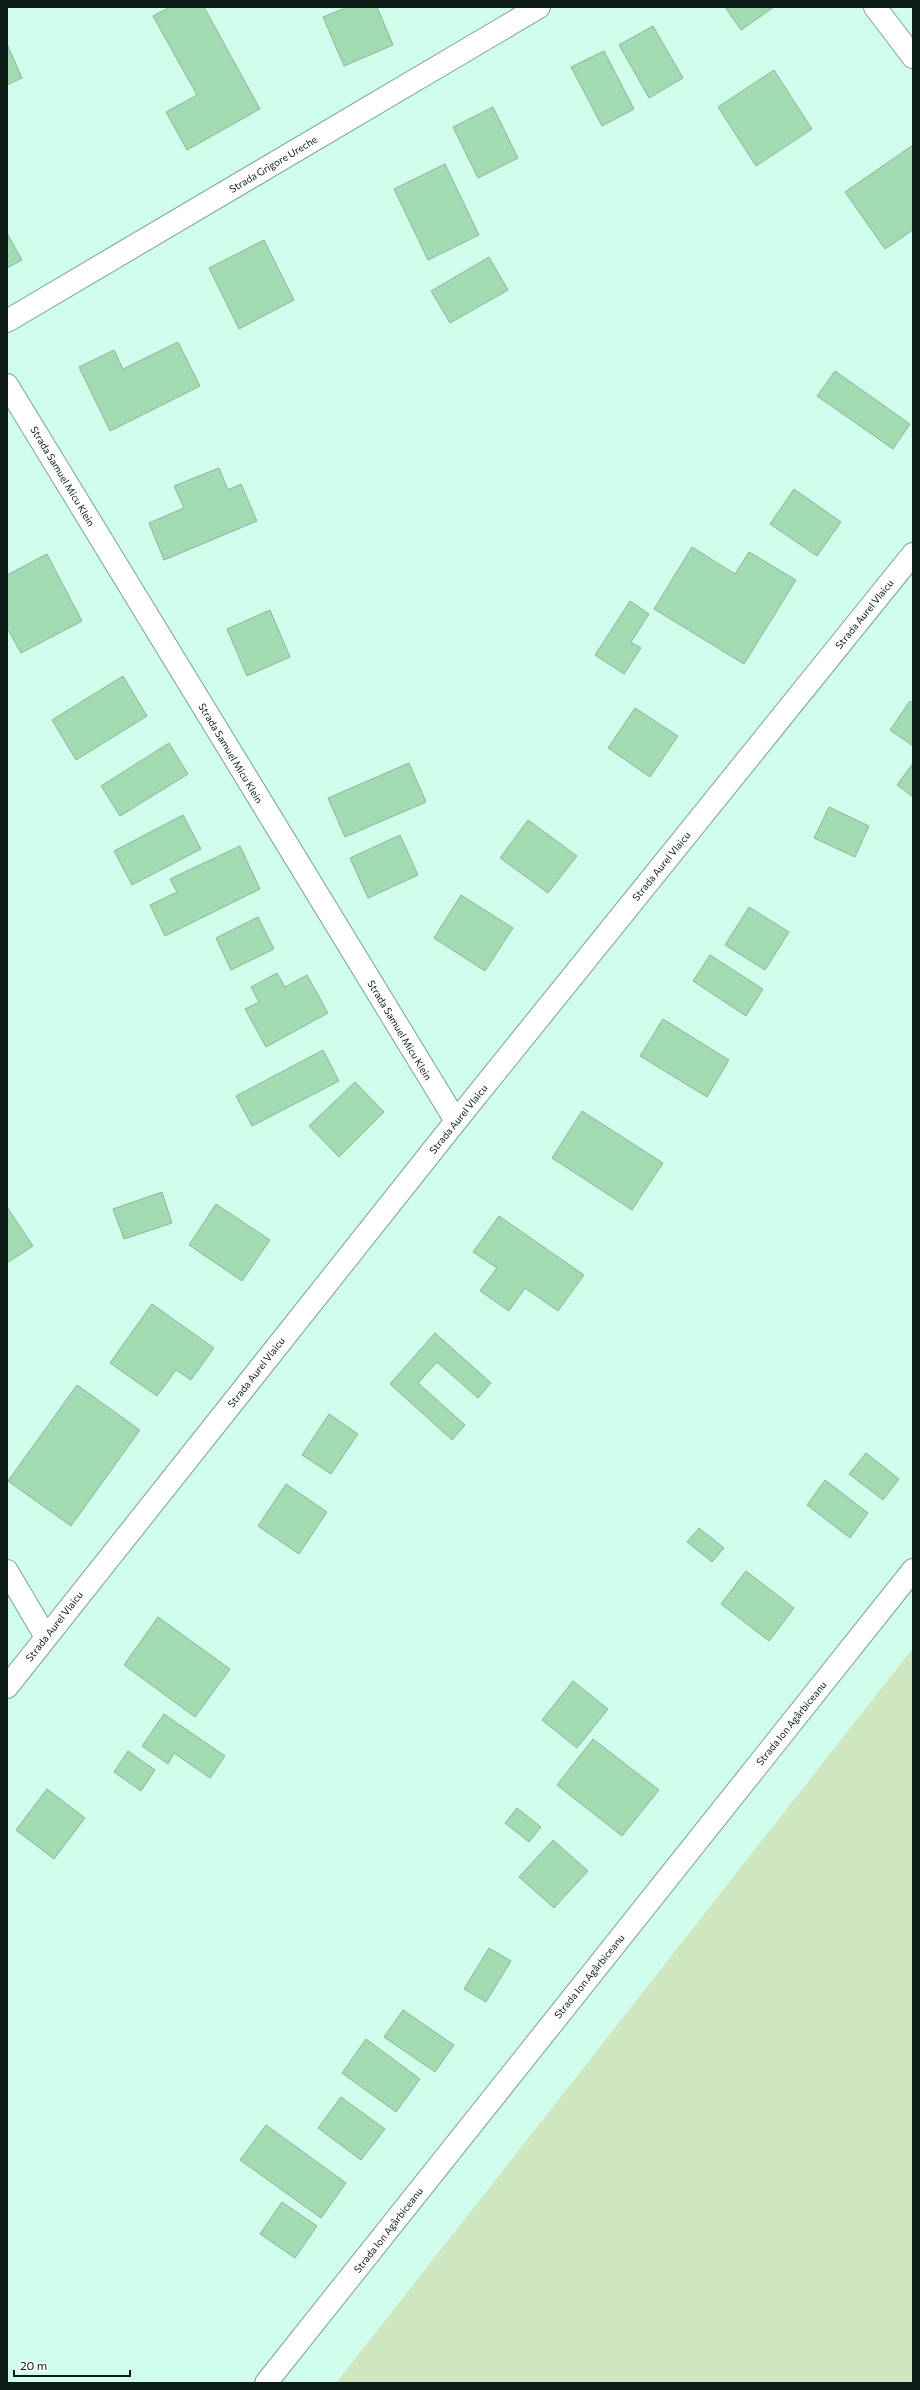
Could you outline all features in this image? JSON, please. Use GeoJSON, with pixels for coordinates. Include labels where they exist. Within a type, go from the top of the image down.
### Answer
{"type":"FeatureCollection","features":[{"type":"Feature","properties":{"kind":"street","name":"Strada Grigore Ureche"},"geometry":{"type":"LineString","coordinates":[[7,321],[539,7]]}},
{"type":"Feature","properties":{"kind":"street"},"geometry":{"type":"LineString","coordinates":[[874,7],[913,57]]}},
{"type":"Feature","properties":{"kind":"street","name":"Strada Samuel Micu Klein"},"geometry":{"type":"LineString","coordinates":[[7,385],[456,1121]]}},
{"type":"Feature","properties":{"kind":"street","name":"Strada Aurel Vlaicu"},"geometry":{"type":"LineString","coordinates":[[7,1687],[456,1121],[913,554]]}},
{"type":"Feature","properties":{"kind":"street","name":"Strada Ion Agârbiceanu"},"geometry":{"type":"LineString","coordinates":[[266,2383],[913,1570]]}},
{"type":"Feature","properties":{"kind":"street"},"geometry":{"type":"LineString","coordinates":[[7,1571],[46,1637]]}},
{"type":"Feature","properties":{"kind":"green space"},"geometry":{"type":"Polygon","coordinates":[[[913,1648],[913,2383],[336,2383],[913,1648]]]}},
{"type":"Feature","properties":{"kind":"building"},"geometry":{"type":"Polygon","coordinates":[[[170,7],[204,7],[260,109],[187,150],[166,112],[197,95],[153,16],[170,7]]]}},
{"type":"Feature","properties":{"kind":"building"},"geometry":{"type":"Polygon","coordinates":[[[348,7],[377,7],[393,45],[344,66],[323,17],[348,7]]]}},
{"type":"Feature","properties":{"kind":"building"},"geometry":{"type":"Polygon","coordinates":[[[725,7],[774,7],[741,30],[725,7]]]}},
{"type":"Feature","properties":{"kind":"building"},"geometry":{"type":"Polygon","coordinates":[[[653,26],[683,78],[649,98],[619,45],[653,26]]]}},
{"type":"Feature","properties":{"kind":"building"},"geometry":{"type":"Polygon","coordinates":[[[7,44],[22,78],[7,85],[7,44]]]}},
{"type":"Feature","properties":{"kind":"building"},"geometry":{"type":"Polygon","coordinates":[[[604,51],[634,109],[602,126],[571,67],[604,51]]]}},
{"type":"Feature","properties":{"kind":"building"},"geometry":{"type":"Polygon","coordinates":[[[774,70],[812,129],[756,166],[718,107],[774,70]]]}},
{"type":"Feature","properties":{"kind":"building"},"geometry":{"type":"Polygon","coordinates":[[[493,107],[518,158],[478,178],[453,127],[493,107]]]}},
{"type":"Feature","properties":{"kind":"building"},"geometry":{"type":"Polygon","coordinates":[[[913,145],[913,230],[885,249],[845,192],[913,145]]]}},
{"type":"Feature","properties":{"kind":"building"},"geometry":{"type":"Polygon","coordinates":[[[445,164],[479,235],[428,260],[394,189],[445,164]]]}},
{"type":"Feature","properties":{"kind":"building"},"geometry":{"type":"Polygon","coordinates":[[[7,233],[22,260],[7,268],[7,233]]]}},
{"type":"Feature","properties":{"kind":"building"},"geometry":{"type":"Polygon","coordinates":[[[264,240],[294,300],[239,329],[209,268],[264,240]]]}},
{"type":"Feature","properties":{"kind":"building"},"geometry":{"type":"Polygon","coordinates":[[[489,257],[508,290],[450,323],[431,291],[489,257]]]}},
{"type":"Feature","properties":{"kind":"building"},"geometry":{"type":"Polygon","coordinates":[[[178,342],[200,386],[110,431],[79,367],[114,350],[123,369],[178,342]]]}},
{"type":"Feature","properties":{"kind":"building"},"geometry":{"type":"Polygon","coordinates":[[[835,371],[910,424],[893,449],[817,396],[835,371]]]}},
{"type":"Feature","properties":{"kind":"building"},"geometry":{"type":"Polygon","coordinates":[[[219,468],[228,490],[241,484],[257,521],[164,560],[149,523],[184,508],[174,486],[219,468]]]}},
{"type":"Feature","properties":{"kind":"building"},"geometry":{"type":"Polygon","coordinates":[[[794,489],[841,522],[817,556],[770,524],[794,489]]]}},
{"type":"Feature","properties":{"kind":"building"},"geometry":{"type":"Polygon","coordinates":[[[692,547],[735,574],[749,552],[796,580],[744,664],[654,609],[692,547]]]}},
{"type":"Feature","properties":{"kind":"building"},"geometry":{"type":"Polygon","coordinates":[[[47,554],[82,621],[21,653],[7,628],[7,575],[47,554]]]}},
{"type":"Feature","properties":{"kind":"building"},"geometry":{"type":"Polygon","coordinates":[[[630,601],[649,614],[631,642],[641,648],[624,674],[595,655],[630,601]]]}},
{"type":"Feature","properties":{"kind":"building"},"geometry":{"type":"Polygon","coordinates":[[[270,610],[290,657],[247,676],[227,629],[270,610]]]}},
{"type":"Feature","properties":{"kind":"building"},"geometry":{"type":"Polygon","coordinates":[[[123,676],[147,716],[76,760],[52,720],[123,676]]]}},
{"type":"Feature","properties":{"kind":"building"},"geometry":{"type":"Polygon","coordinates":[[[910,701],[913,703],[913,746],[890,730],[910,701]]]}},
{"type":"Feature","properties":{"kind":"building"},"geometry":{"type":"Polygon","coordinates":[[[635,708],[678,736],[650,777],[608,748],[635,708]]]}},
{"type":"Feature","properties":{"kind":"building"},"geometry":{"type":"Polygon","coordinates":[[[169,743],[188,774],[120,816],[101,786],[169,743]]]}},
{"type":"Feature","properties":{"kind":"building"},"geometry":{"type":"Polygon","coordinates":[[[409,763],[426,802],[345,837],[328,798],[409,763]]]}},
{"type":"Feature","properties":{"kind":"building"},"geometry":{"type":"Polygon","coordinates":[[[913,763],[913,797],[897,785],[913,763]]]}},
{"type":"Feature","properties":{"kind":"building"},"geometry":{"type":"Polygon","coordinates":[[[829,807],[869,826],[855,857],[814,838],[829,807]]]}},
{"type":"Feature","properties":{"kind":"building"},"geometry":{"type":"Polygon","coordinates":[[[183,815],[201,849],[132,885],[114,851],[183,815]]]}},
{"type":"Feature","properties":{"kind":"building"},"geometry":{"type":"Polygon","coordinates":[[[528,820],[577,856],[548,893],[500,858],[528,820]]]}},
{"type":"Feature","properties":{"kind":"building"},"geometry":{"type":"Polygon","coordinates":[[[400,835],[418,875],[368,898],[350,858],[400,835]]]}},
{"type":"Feature","properties":{"kind":"building"},"geometry":{"type":"Polygon","coordinates":[[[240,846],[260,889],[165,936],[150,905],[177,892],[170,879],[240,846]]]}},
{"type":"Feature","properties":{"kind":"building"},"geometry":{"type":"Polygon","coordinates":[[[461,895],[513,928],[485,971],[434,938],[461,895]]]}},
{"type":"Feature","properties":{"kind":"building"},"geometry":{"type":"Polygon","coordinates":[[[749,907],[789,932],[765,970],[725,945],[749,907]]]}},
{"type":"Feature","properties":{"kind":"building"},"geometry":{"type":"Polygon","coordinates":[[[258,917],[274,949],[231,970],[216,938],[258,917]]]}},
{"type":"Feature","properties":{"kind":"building"},"geometry":{"type":"Polygon","coordinates":[[[710,955],[763,989],[746,1016],[693,981],[710,955]]]}},
{"type":"Feature","properties":{"kind":"building"},"geometry":{"type":"Polygon","coordinates":[[[277,973],[285,987],[307,975],[328,1013],[266,1047],[245,1009],[259,1002],[251,987],[277,973]]]}},
{"type":"Feature","properties":{"kind":"building"},"geometry":{"type":"Polygon","coordinates":[[[663,1019],[729,1060],[707,1097],[640,1056],[663,1019]]]}},
{"type":"Feature","properties":{"kind":"building"},"geometry":{"type":"Polygon","coordinates":[[[323,1050],[339,1081],[252,1126],[236,1096],[323,1050]]]}},
{"type":"Feature","properties":{"kind":"building"},"geometry":{"type":"Polygon","coordinates":[[[355,1082],[384,1112],[339,1157],[309,1126],[355,1082]]]}},
{"type":"Feature","properties":{"kind":"building"},"geometry":{"type":"Polygon","coordinates":[[[582,1111],[663,1163],[632,1210],[552,1158],[582,1111]]]}},
{"type":"Feature","properties":{"kind":"building"},"geometry":{"type":"Polygon","coordinates":[[[162,1192],[172,1223],[124,1239],[113,1209],[162,1192]]]}},
{"type":"Feature","properties":{"kind":"building"},"geometry":{"type":"Polygon","coordinates":[[[216,1204],[270,1240],[242,1281],[189,1245],[216,1204]]]}},
{"type":"Feature","properties":{"kind":"building"},"geometry":{"type":"Polygon","coordinates":[[[7,1207],[33,1246],[7,1263],[7,1207]]]}},
{"type":"Feature","properties":{"kind":"building"},"geometry":{"type":"Polygon","coordinates":[[[499,1216],[584,1275],[558,1311],[525,1288],[509,1311],[480,1291],[497,1268],[473,1252],[499,1216]]]}},
{"type":"Feature","properties":{"kind":"building"},"geometry":{"type":"Polygon","coordinates":[[[152,1304],[214,1348],[191,1380],[176,1370],[157,1396],[110,1363],[152,1304]]]}},
{"type":"Feature","properties":{"kind":"building"},"geometry":{"type":"Polygon","coordinates":[[[435,1333],[491,1383],[478,1398],[437,1362],[418,1383],[465,1425],[452,1440],[390,1384],[435,1333]]]}},
{"type":"Feature","properties":{"kind":"building"},"geometry":{"type":"Polygon","coordinates":[[[77,1385],[140,1430],[71,1526],[8,1481],[77,1385]]]}},
{"type":"Feature","properties":{"kind":"building"},"geometry":{"type":"Polygon","coordinates":[[[329,1414],[358,1434],[331,1474],[302,1455],[329,1414]]]}},
{"type":"Feature","properties":{"kind":"building"},"geometry":{"type":"Polygon","coordinates":[[[866,1453],[899,1479],[883,1500],[849,1474],[866,1453]]]}},
{"type":"Feature","properties":{"kind":"building"},"geometry":{"type":"Polygon","coordinates":[[[825,1480],[868,1513],[850,1538],[807,1505],[825,1480]]]}},
{"type":"Feature","properties":{"kind":"building"},"geometry":{"type":"Polygon","coordinates":[[[286,1484],[327,1512],[299,1554],[258,1526],[286,1484]]]}},
{"type":"Feature","properties":{"kind":"building"},"geometry":{"type":"Polygon","coordinates":[[[699,1528],[724,1548],[712,1562],[687,1542],[699,1528]]]}},
{"type":"Feature","properties":{"kind":"building"},"geometry":{"type":"Polygon","coordinates":[[[746,1571],[794,1608],[769,1641],[721,1604],[746,1571]]]}},
{"type":"Feature","properties":{"kind":"building"},"geometry":{"type":"Polygon","coordinates":[[[158,1617],[230,1669],[195,1717],[124,1665],[158,1617]]]}},
{"type":"Feature","properties":{"kind":"building"},"geometry":{"type":"Polygon","coordinates":[[[573,1681],[608,1709],[577,1748],[542,1720],[573,1681]]]}},
{"type":"Feature","properties":{"kind":"building"},"geometry":{"type":"Polygon","coordinates":[[[164,1714],[225,1756],[210,1778],[174,1753],[168,1764],[142,1746],[164,1714]]]}},
{"type":"Feature","properties":{"kind":"building"},"geometry":{"type":"Polygon","coordinates":[[[593,1739],[659,1790],[622,1836],[557,1785],[593,1739]]]}},
{"type":"Feature","properties":{"kind":"building"},"geometry":{"type":"Polygon","coordinates":[[[128,1751],[155,1770],[141,1791],[114,1772],[128,1751]]]}},
{"type":"Feature","properties":{"kind":"building"},"geometry":{"type":"Polygon","coordinates":[[[47,1789],[85,1818],[54,1859],[16,1830],[47,1789]]]}},
{"type":"Feature","properties":{"kind":"building"},"geometry":{"type":"Polygon","coordinates":[[[517,1808],[541,1827],[529,1842],[505,1823],[517,1808]]]}},
{"type":"Feature","properties":{"kind":"building"},"geometry":{"type":"Polygon","coordinates":[[[553,1840],[588,1871],[554,1908],[519,1877],[553,1840]]]}},
{"type":"Feature","properties":{"kind":"building"},"geometry":{"type":"Polygon","coordinates":[[[489,1948],[511,1961],[486,2002],[464,1989],[489,1948]]]}},
{"type":"Feature","properties":{"kind":"building"},"geometry":{"type":"Polygon","coordinates":[[[403,2010],[454,2045],[435,2072],[384,2037],[403,2010]]]}},
{"type":"Feature","properties":{"kind":"building"},"geometry":{"type":"Polygon","coordinates":[[[366,2039],[420,2079],[396,2112],[342,2073],[366,2039]]]}},
{"type":"Feature","properties":{"kind":"building"},"geometry":{"type":"Polygon","coordinates":[[[341,2097],[385,2129],[361,2160],[318,2128],[341,2097]]]}},
{"type":"Feature","properties":{"kind":"building"},"geometry":{"type":"Polygon","coordinates":[[[266,2125],[346,2183],[321,2218],[240,2160],[266,2125]]]}},
{"type":"Feature","properties":{"kind":"building"},"geometry":{"type":"Polygon","coordinates":[[[282,2202],[317,2226],[295,2258],[260,2234],[282,2202]]]}}]}
